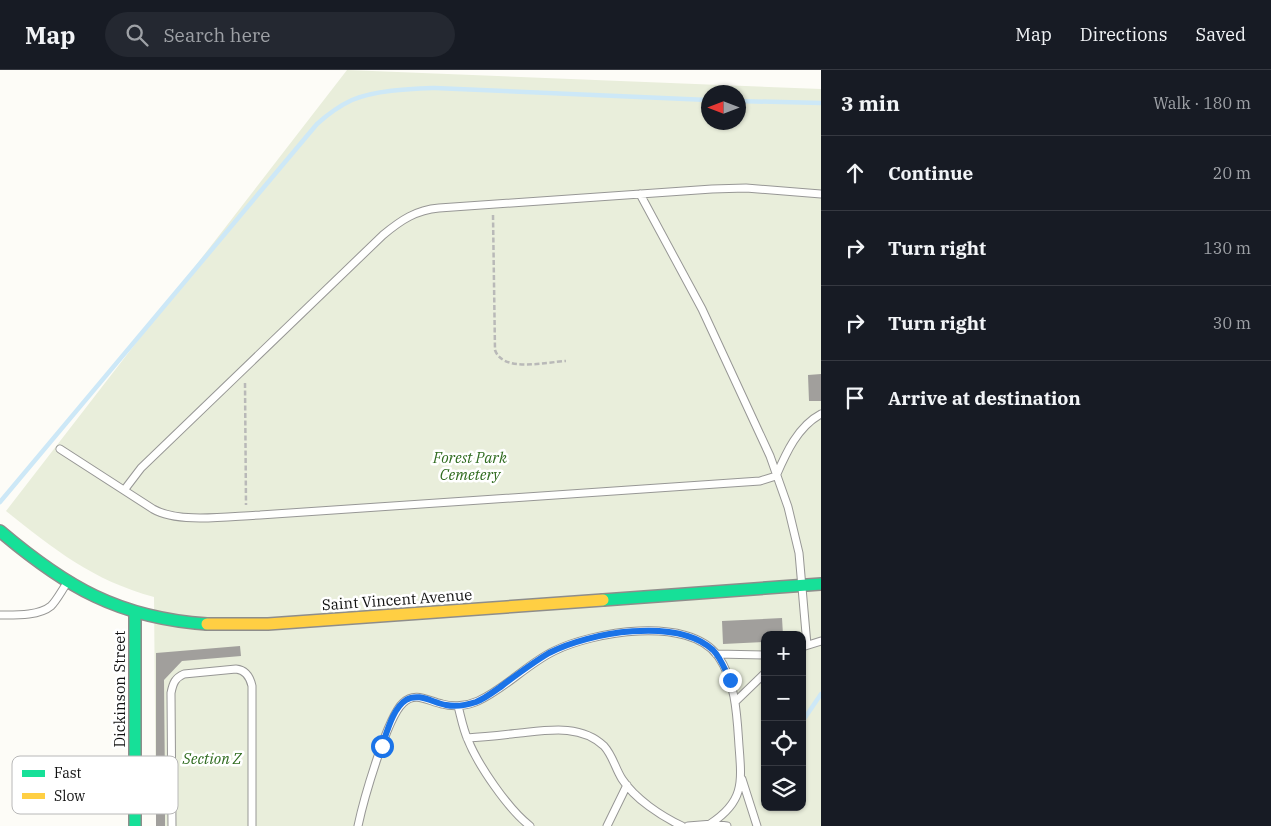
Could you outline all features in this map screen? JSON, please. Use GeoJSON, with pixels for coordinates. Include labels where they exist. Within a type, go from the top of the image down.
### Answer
{"type":"FeatureCollection","features":[{"type":"Feature","properties":{"kind":"street","name":"Saint Vincent Avenue"},"geometry":{"type":"LineString","coordinates":[[0,531],[38,562],[68,582],[105,602],[135,613],[187,622],[252,624],[821,584]]}},
{"type":"Feature","properties":{"kind":"street","name":"Dickinson Street"},"geometry":{"type":"LineString","coordinates":[[135,613],[135,756]]}},
{"type":"Feature","properties":{"kind":"lane"},"geometry":{"type":"LineString","coordinates":[[125,489],[141,468],[383,234],[409,215],[427,209],[730,188],[821,194]]}},
{"type":"Feature","properties":{"kind":"lane"},"geometry":{"type":"LineString","coordinates":[[640,194],[709,322],[764,440],[794,529],[799,552],[804,631]]}},
{"type":"Feature","properties":{"kind":"lane"},"geometry":{"type":"LineString","coordinates":[[776,476],[796,438],[821,414]]}},
{"type":"Feature","properties":{"kind":"lane"},"geometry":{"type":"LineString","coordinates":[[60,449],[159,512],[174,517],[189,518],[246,516],[754,482],[776,476]]}},
{"type":"Feature","properties":{"kind":"lane"},"geometry":{"type":"LineString","coordinates":[[0,615],[37,612],[50,606],[68,582]]}},
{"type":"Feature","properties":{"kind":"lane"},"geometry":{"type":"LineString","coordinates":[[358,826],[386,734],[400,705],[408,698],[418,697],[440,704],[458,706],[478,701],[555,650],[573,643],[638,631],[674,632],[701,642],[716,654],[730,680],[735,702],[741,774],[739,792],[735,801],[723,815],[710,824]]}},
{"type":"Feature","properties":{"kind":"lane"},"geometry":{"type":"LineString","coordinates":[[806,646],[821,641]]}},
{"type":"Feature","properties":{"kind":"lane"},"geometry":{"type":"LineString","coordinates":[[716,654],[761,655]]}},
{"type":"Feature","properties":{"kind":"lane"},"geometry":{"type":"LineString","coordinates":[[171,756],[171,692],[174,682],[180,676],[189,673],[240,669],[247,674],[252,686],[252,826]]}},
{"type":"Feature","properties":{"kind":"lane"},"geometry":{"type":"LineString","coordinates":[[735,702],[761,676]]}},
{"type":"Feature","properties":{"kind":"lane"},"geometry":{"type":"LineString","coordinates":[[458,706],[467,738],[478,759],[516,814],[530,826]]}},
{"type":"Feature","properties":{"kind":"lane"},"geometry":{"type":"LineString","coordinates":[[467,738],[559,730],[583,733],[597,740],[608,750],[627,785],[650,805],[682,826]]}},
{"type":"Feature","properties":{"kind":"lane"},"geometry":{"type":"LineString","coordinates":[[741,774],[757,826]]}},
{"type":"Feature","properties":{"kind":"lane"},"geometry":{"type":"LineString","coordinates":[[606,826],[627,785]]}},
{"type":"Feature","properties":{"kind":"lane"},"geometry":{"type":"LineString","coordinates":[[688,826],[710,824],[727,826]]}},
{"type":"Feature","properties":{"kind":"path"},"geometry":{"type":"LineString","coordinates":[[493,204],[495,350],[497,356],[503,361],[518,364],[566,361]]}},
{"type":"Feature","properties":{"kind":"path"},"geometry":{"type":"LineString","coordinates":[[245,369],[246,516]]}},
{"type":"Feature","properties":{"kind":"green space","name":"Forest Park Cemetery"},"geometry":{"type":"Polygon","coordinates":[[[347,70],[721,85],[701,85],[701,130],[746,130],[746,86],[821,89],[821,826],[156,826],[156,814],[178,814],[178,756],[155,756],[154,597],[132,590],[93,573],[58,551],[6,511],[347,70]]]}},
{"type":"Feature","properties":{"kind":"building"},"geometry":{"type":"Polygon","coordinates":[[[821,374],[821,401],[809,401],[808,375],[821,374]]]}},
{"type":"Feature","properties":{"kind":"building"},"geometry":{"type":"Polygon","coordinates":[[[782,618],[783,631],[761,631],[761,642],[723,644],[722,621],[782,618]]]}},
{"type":"Feature","properties":{"kind":"building"},"geometry":{"type":"Polygon","coordinates":[[[240,646],[241,656],[182,661],[164,680],[165,756],[156,756],[156,653],[240,646]]]}},
{"type":"Feature","properties":{"kind":"building"},"geometry":{"type":"Polygon","coordinates":[[[156,814],[165,814],[165,826],[156,826],[156,814]]]}},
{"type":"Feature","properties":{"kind":"waterway"},"geometry":{"type":"LineString","coordinates":[[0,502],[317,124],[342,105],[361,97],[382,92],[435,88],[701,100]]}},
{"type":"Feature","properties":{"kind":"waterway"},"geometry":{"type":"LineString","coordinates":[[746,101],[821,103]]}},
{"type":"Feature","properties":{"kind":"waterway"},"geometry":{"type":"LineString","coordinates":[[803,721],[821,694]]}},
{"type":"Feature","properties":{"kind":"traffic: fast"},"geometry":{"type":"LineString","coordinates":[[0,531],[48,568],[95,596],[120,607],[147,615],[176,621],[207,624]]}},
{"type":"Feature","properties":{"kind":"traffic: fast"},"geometry":{"type":"LineString","coordinates":[[603,600],[821,584]]}},
{"type":"Feature","properties":{"kind":"traffic: fast"},"geometry":{"type":"LineString","coordinates":[[135,613],[135,756]]}},
{"type":"Feature","properties":{"kind":"traffic: fast"},"geometry":{"type":"LineString","coordinates":[[135,814],[135,826]]}},
{"type":"Feature","properties":{"kind":"traffic: slow"},"geometry":{"type":"LineString","coordinates":[[207,624],[268,624],[603,600]]}},
{"type":"Feature","properties":{"kind":"route"},"geometry":{"type":"LineString","coordinates":[[382,746],[397,710],[408,698],[418,697],[440,704],[455,706],[470,704],[485,697],[555,650],[573,643],[600,637],[638,631],[667,631],[686,635],[714,651],[730,680]]}},
{"type":"Feature","properties":{"kind":"park label","name":"Section Z"},"geometry":{"type":"Point","coordinates":[212,759]}}]}
